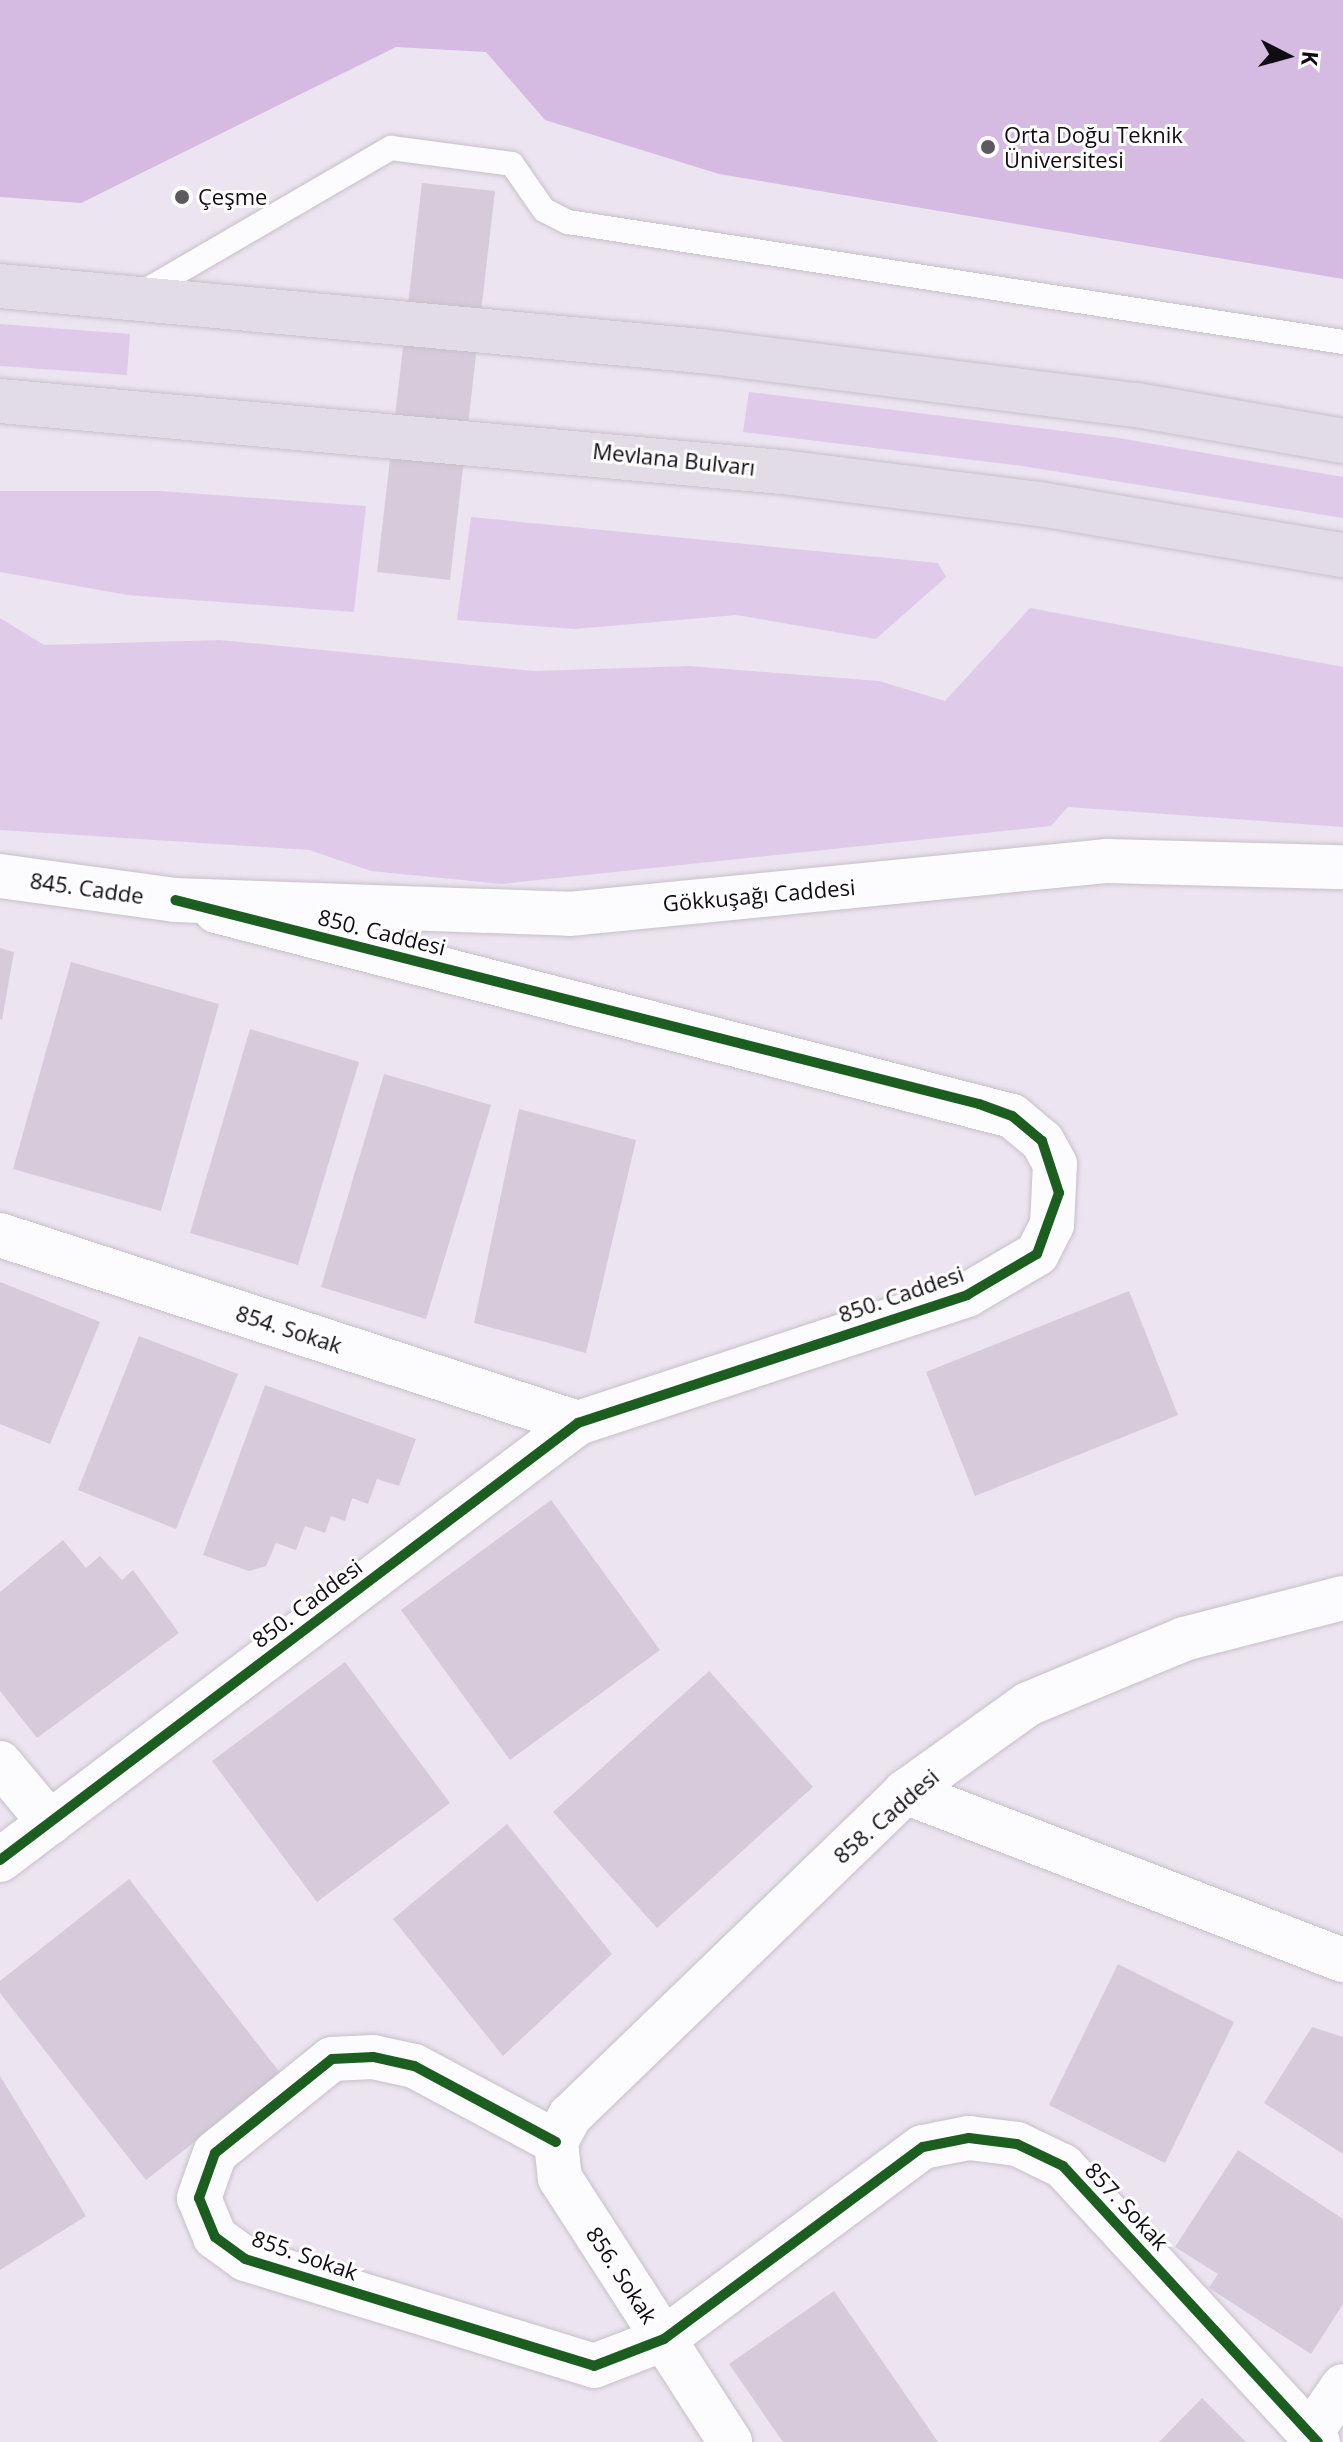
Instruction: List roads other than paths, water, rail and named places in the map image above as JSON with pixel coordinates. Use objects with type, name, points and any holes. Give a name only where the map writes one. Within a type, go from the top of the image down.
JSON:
[{"type":"highway","points":[[0,286],[716,353],[1137,405],[1343,441]]},
{"type":"highway","name":"Mevlana Bulvarı","points":[[0,401],[782,472],[1071,508],[1343,555]]},
{"type":"street","name":"Gökkuşağı Caddesi","points":[[175,900],[569,914],[1107,861],[1343,867]]},
{"type":"street","name":"845. Cadde","points":[[0,876],[175,900]]},
{"type":"street","name":"850. Caddesi","points":[[0,1860],[578,1423],[967,1295],[1037,1254],[1059,1193],[1042,1141],[1012,1116],[979,1104],[175,900]]},
{"type":"street","name":"854. Sokak","points":[[0,1235],[578,1423]]},
{"type":"street","name":"858. Caddesi","points":[[556,2142],[570,2116],[905,1792],[1028,1704],[1184,1639],[1343,1598]]},
{"type":"street","points":[[0,1763],[50,1823]]},
{"type":"street","points":[[905,1792],[1343,1960]]},
{"type":"street","name":"855. Sokak","points":[[556,2142],[414,2066],[373,2057],[332,2059],[215,2153],[199,2198],[215,2237],[245,2259],[594,2366],[664,2339]]},
{"type":"street","name":"857. Sokak","points":[[664,2339],[923,2147],[969,2138],[1017,2144],[1063,2166],[1314,2438]]},
{"type":"street","name":"856. Sokak","points":[[556,2142],[560,2178],[730,2442]]},
{"type":"street","points":[[1314,2438],[1343,2386]]},
{"type":"lane","points":[[136,297],[391,148],[512,164],[544,210],[568,222],[1343,342]]},
{"type":"place","name":"Orta Doğu Teknik Üniversitesi","points":[[988,147]]},
{"type":"place","name":"Çeşme","points":[[182,197]]}]
